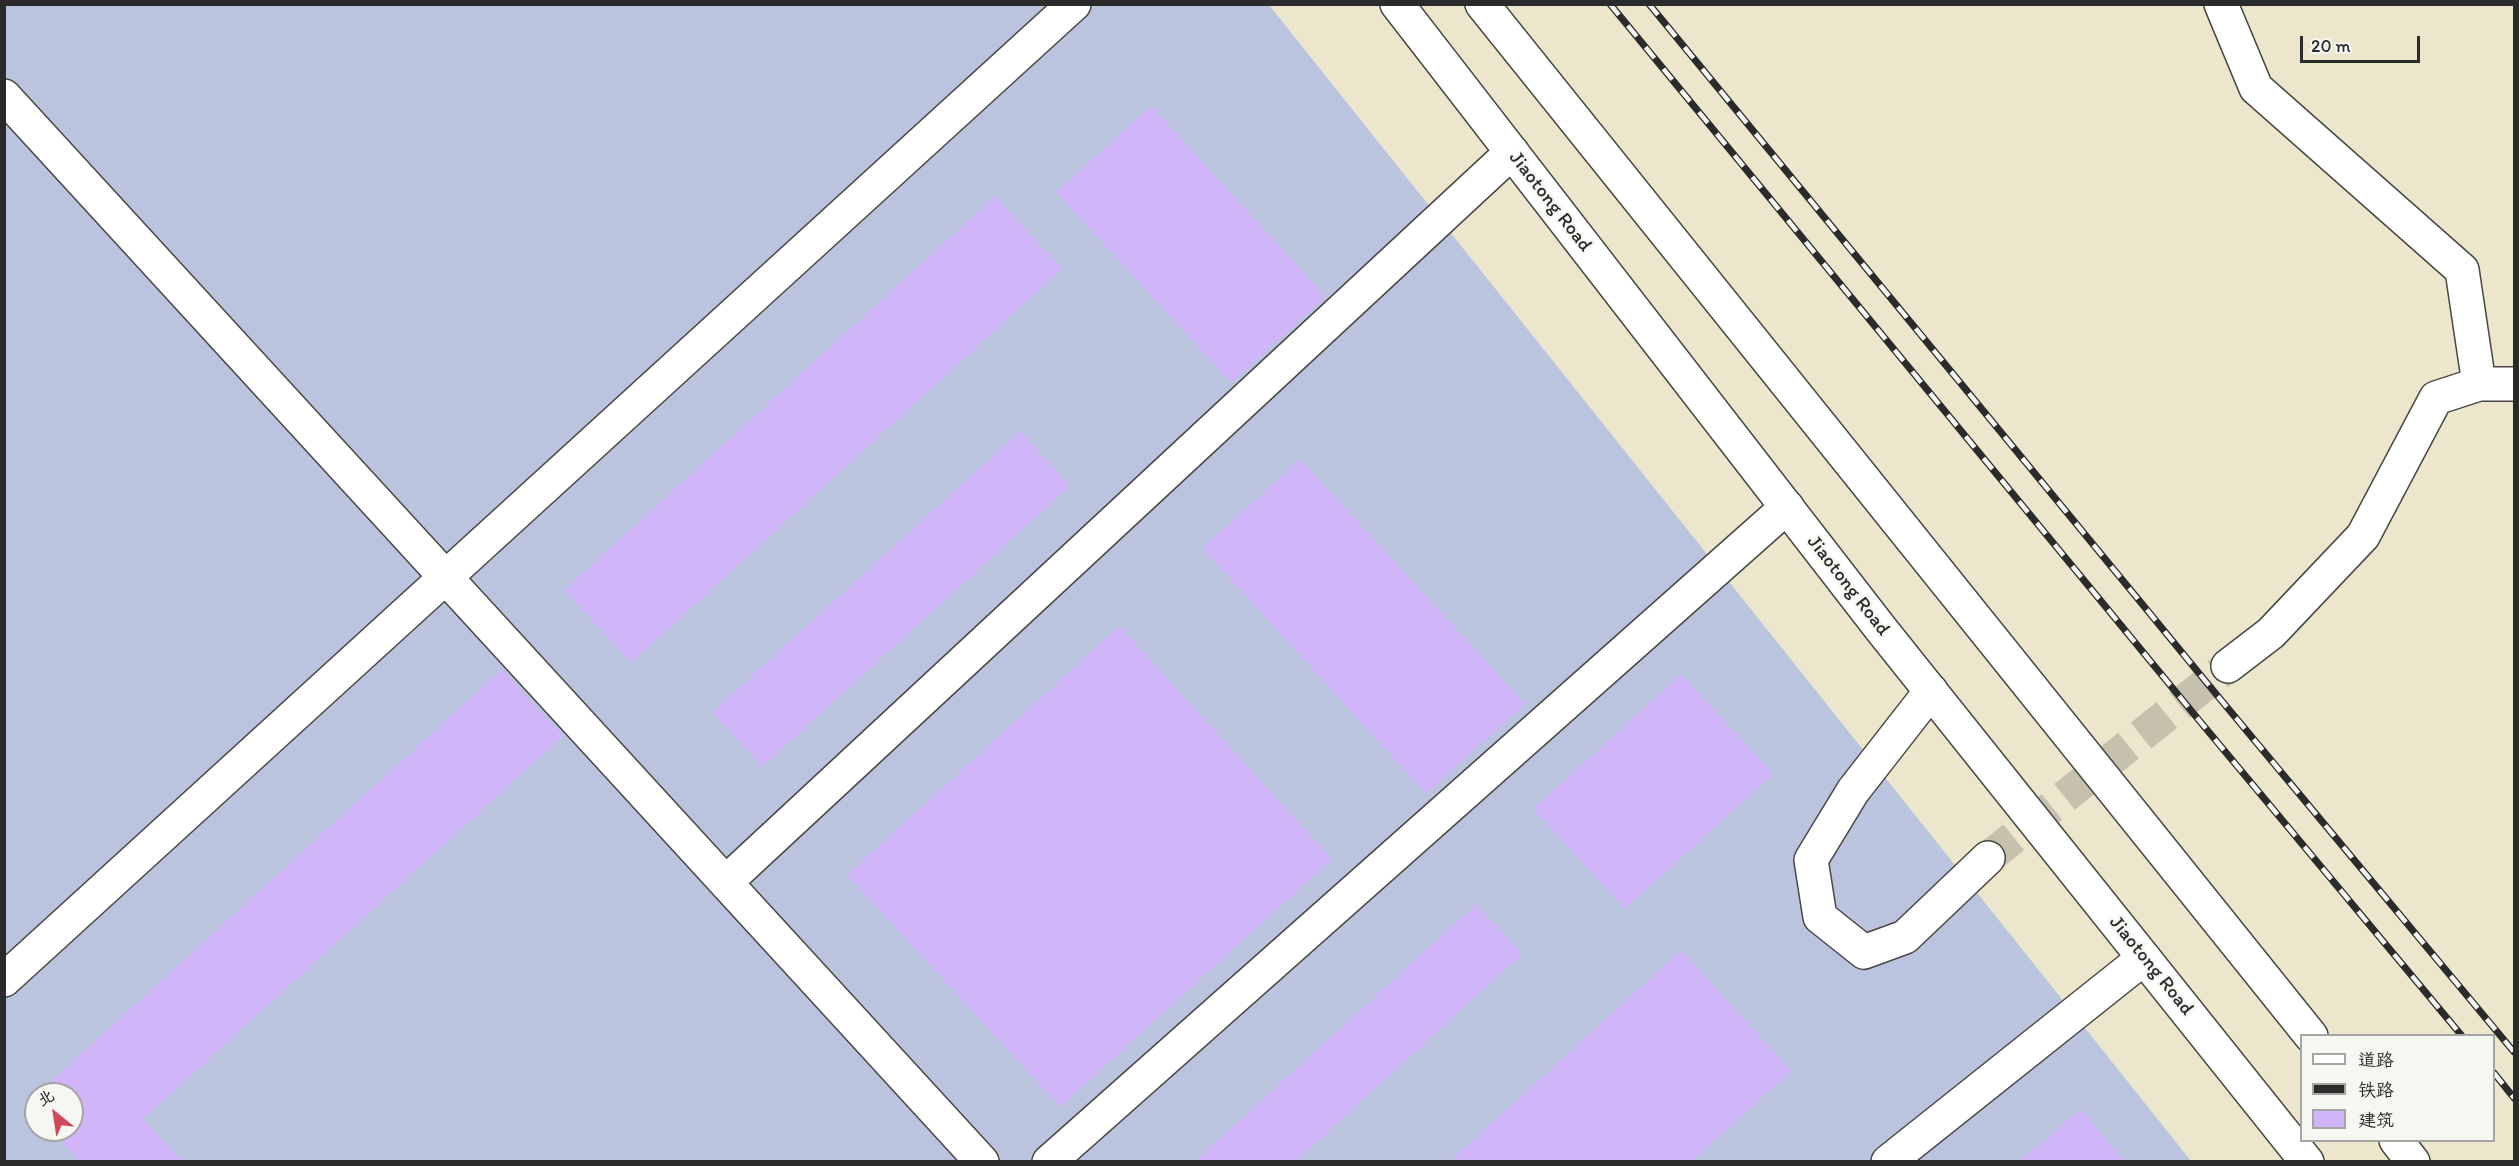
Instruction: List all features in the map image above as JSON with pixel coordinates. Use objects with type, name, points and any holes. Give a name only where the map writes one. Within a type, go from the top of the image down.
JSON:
[{"type":"street","points":[[4,980],[1074,4]]},
{"type":"street","name":"Jiaotong Road","points":[[1397,4],[1931,691],[2307,1161]]},
{"type":"street","points":[[2222,4],[2256,88],[2462,270],[2479,384]]},
{"type":"street","points":[[1486,9],[2310,1034]]},
{"type":"street","points":[[4,96],[982,1161]]},
{"type":"street","points":[[726,882],[1512,153]]},
{"type":"street","points":[[2228,666],[2271,633],[2363,536],[2436,398],[2479,384],[2514,384]]},
{"type":"street","points":[[1049,1161],[1787,507]]},
{"type":"street","points":[[1931,691],[1853,791],[1811,860],[1820,917],[1864,952],[1905,937],[1988,858]]},
{"type":"street","points":[[1888,1161],[2144,958]]},
{"type":"street","points":[[2398,1142],[2412,1161]]},
{"type":"shaded area","points":[[5,4],[1269,5],[2191,1161],[5,1162]]},
{"type":"building","points":[[1151,106],[1326,297],[1231,383],[1056,192]]},
{"type":"building","points":[[995,196],[1062,269],[631,663],[564,590]]},
{"type":"building","points":[[1020,431],[1070,486],[762,767],[712,712]]},
{"type":"building","points":[[1300,459],[1525,704],[1426,794],[1202,548]]},
{"type":"building","points":[[1119,626],[1332,859],[1060,1107],[847,875]]},
{"type":"building","points":[[502,669],[563,736],[143,1119],[183,1162],[80,1162],[62,1142],[84,1142],[84,1082],[50,1082]]},
{"type":"building","points":[[1681,674],[1773,774],[1625,909],[1533,809]]},
{"type":"building","points":[[1476,904],[1522,954],[1295,1162],[1194,1162]]},
{"type":"building","points":[[1681,950],[1791,1071],[1691,1162],[1449,1162]]},
{"type":"building","points":[[2081,1109],[2124,1162],[2018,1162]]},
{"type":"tunnel","points":[[1988,858],[2228,666]]},
{"type":"railway","points":[[1610,4],[2460,1034]]},
{"type":"railway","points":[[1649,4],[2221,700],[2514,1052]]},
{"type":"railway","points":[[2495,1074],[2514,1098]]}]
